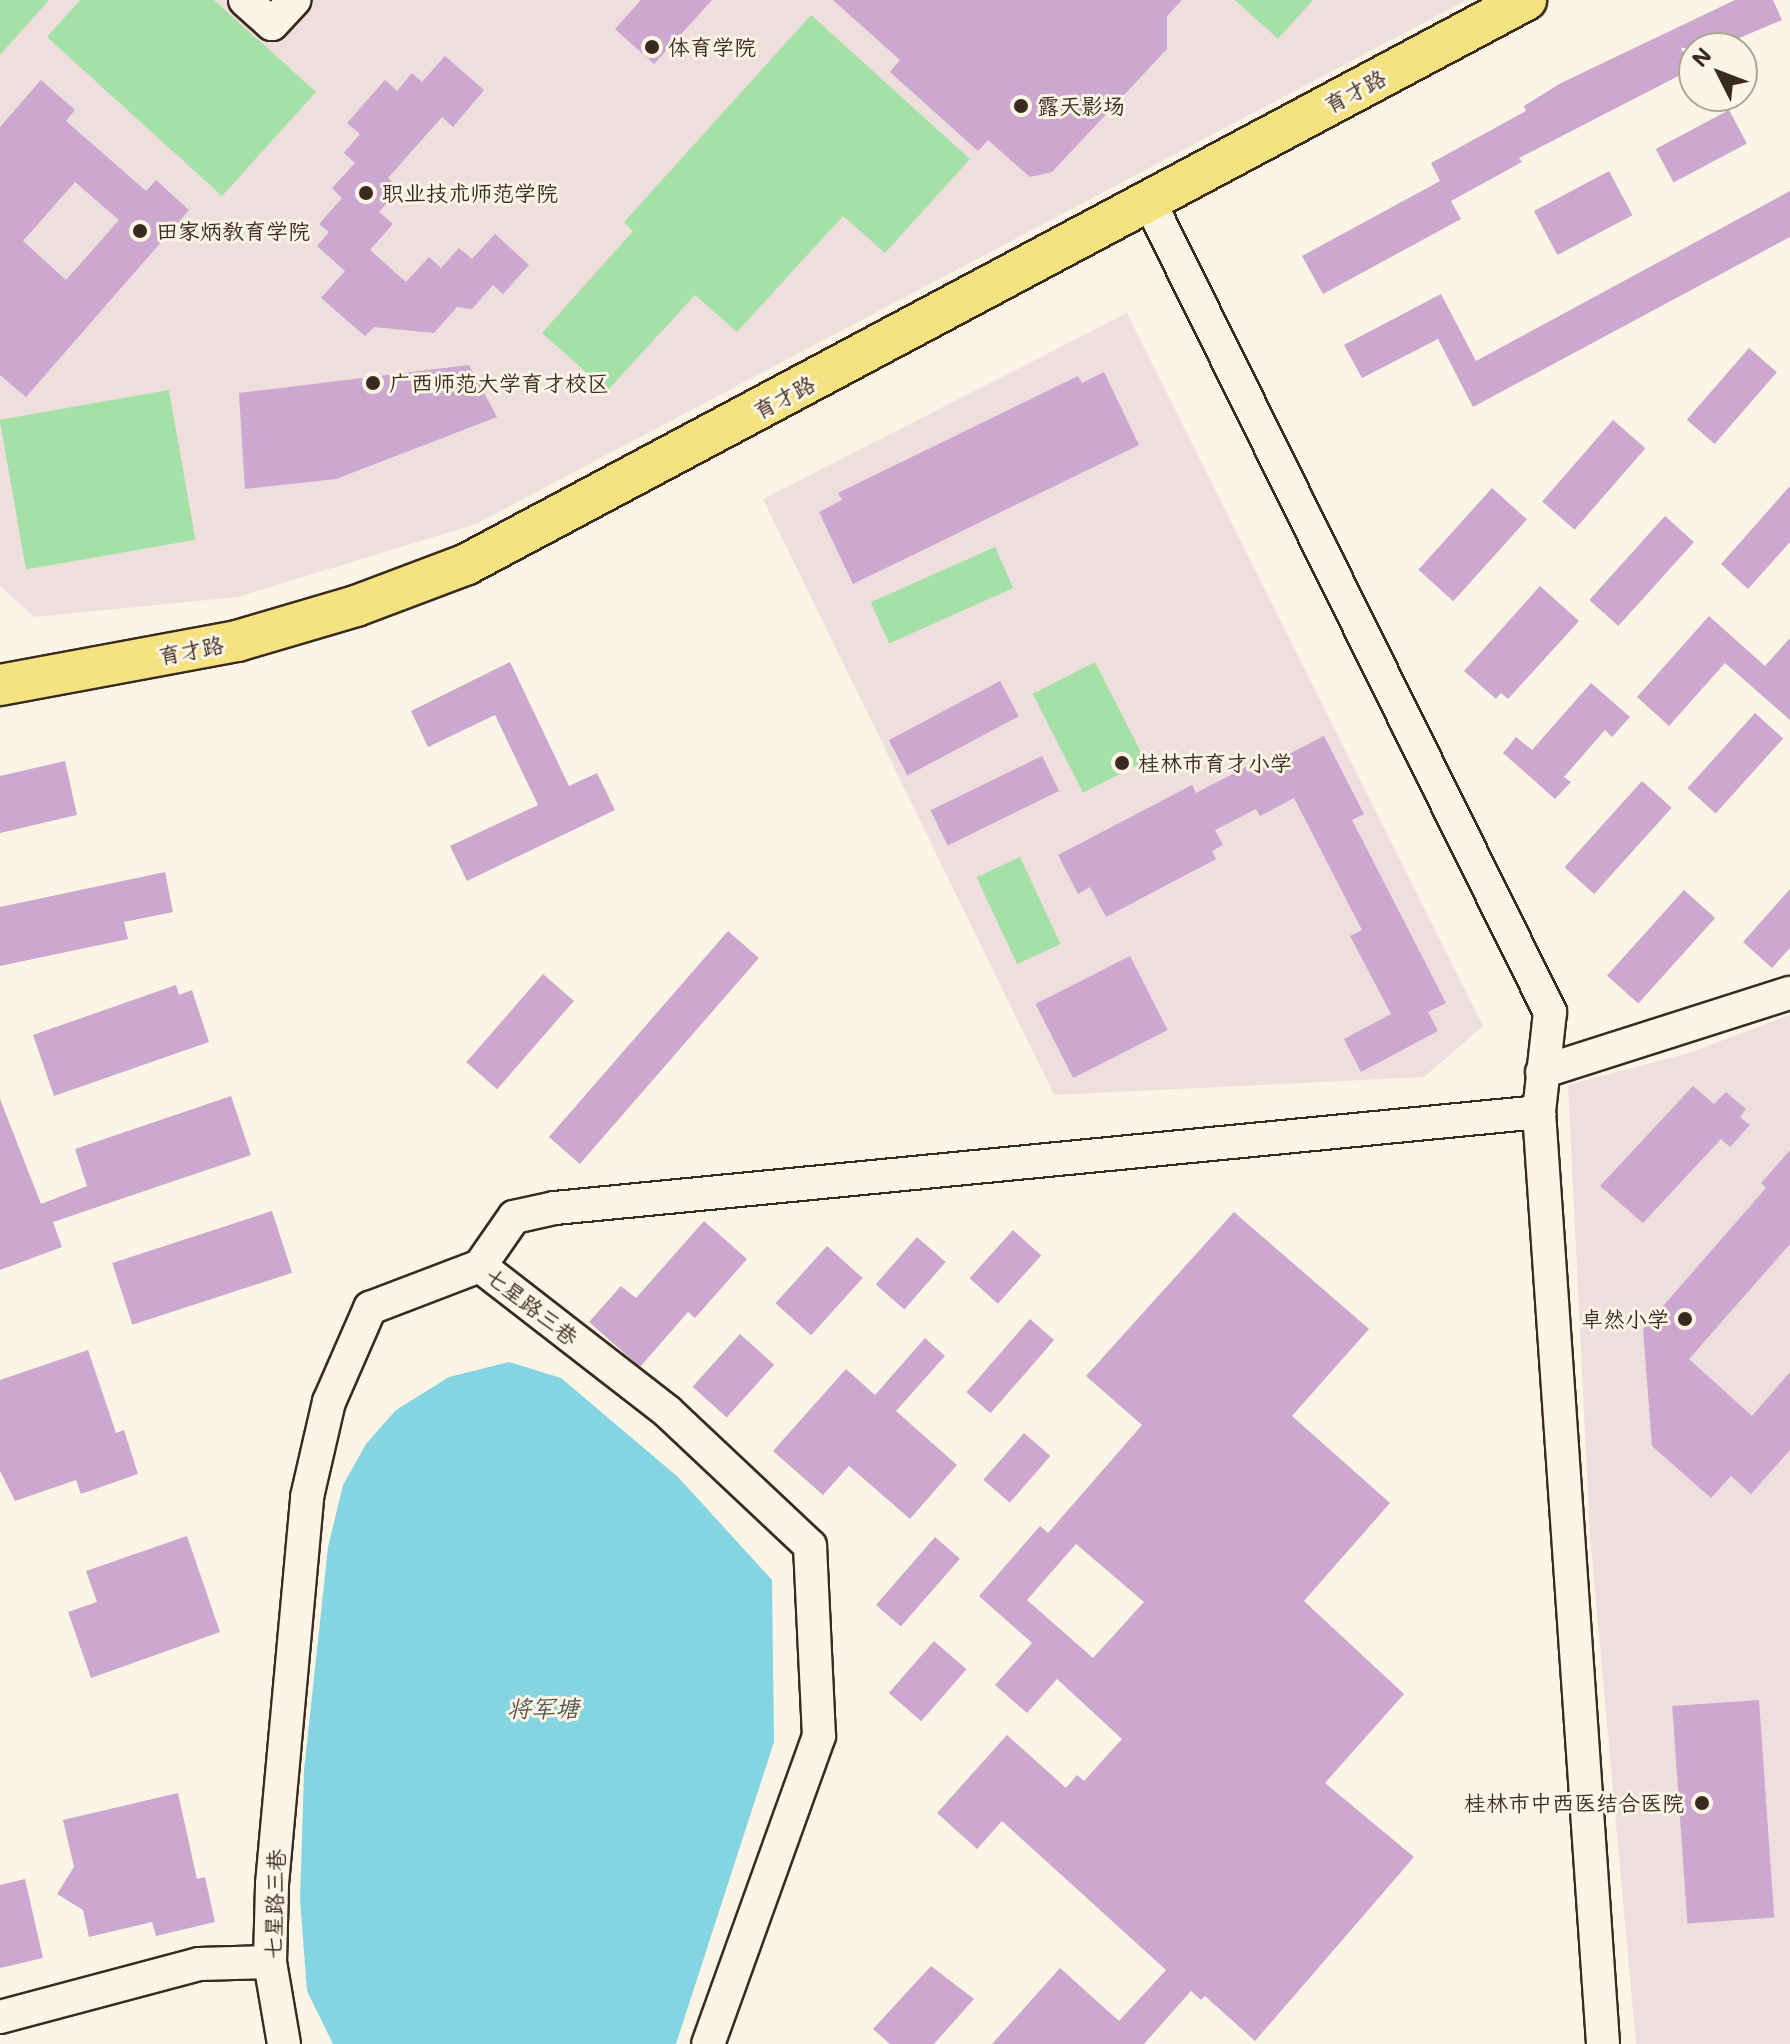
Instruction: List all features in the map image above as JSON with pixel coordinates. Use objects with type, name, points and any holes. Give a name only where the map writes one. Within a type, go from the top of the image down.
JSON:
[{"type":"main road","name":"育才路","points":[[0,685],[237,641],[356,606],[467,564],[1526,0]]},
{"type":"street","points":[[245,0],[272,24],[294,0]]},
{"type":"street","points":[[1149,201],[1550,1012],[1539,1112],[1603,2044]]},
{"type":"street","points":[[1542,1072],[1790,993]]},
{"type":"street","points":[[480,1266],[514,1217],[555,1208],[1539,1112]]},
{"type":"street","name":"七星路三巷","points":[[284,2044],[270,1962],[272,1884],[307,1497],[329,1402],[370,1308],[480,1266],[668,1412],[810,1546],[819,1736],[708,2044]]},
{"type":"street","points":[[0,2017],[199,1964],[270,1962]]},
{"type":"shaded area","name":"广西师范大学育才校区","points":[[0,0],[1467,0],[476,524],[238,597],[34,617],[0,586]]},
{"type":"shaded area","name":"桂林市育才小学","points":[[1127,313],[1483,1026],[1424,1077],[1054,1095],[763,499]]},
{"type":"shaded area","points":[[1790,1015],[1790,2044],[1636,2044],[1590,1536],[1568,1085],[1689,1053]]},
{"type":"green space","points":[[0,0],[49,0],[0,55]]},
{"type":"green space","points":[[80,0],[214,0],[316,92],[222,196],[47,37]]},
{"type":"green space","points":[[1235,0],[1313,0],[1278,39]]},
{"type":"green space","points":[[811,15],[970,159],[885,253],[843,216],[737,332],[695,295],[607,391],[542,333],[633,231],[624,222]]},
{"type":"green space","points":[[169,390],[195,540],[26,570],[0,420]]},
{"type":"green space","points":[[995,547],[1013,588],[889,643],[871,602]]},
{"type":"green space","points":[[1095,662],[1145,761],[1083,793],[1033,694]]},
{"type":"green space","points":[[1020,857],[1061,944],[1017,964],[976,877]]},
{"type":"water","name":"将军塘","points":[[509,1362],[561,1378],[678,1477],[772,1580],[774,1742],[676,2044],[333,2044],[307,1991],[300,1900],[304,1771],[328,1547],[343,1485],[366,1444],[396,1410],[449,1377]]},
{"type":"building","name":"体育学院","points":[[641,0],[712,0],[654,64],[615,29]]},
{"type":"building","name":"露天影场","points":[[833,0],[1182,0],[1167,16],[1167,49],[1052,172],[1030,177],[988,140],[978,151],[890,72],[900,60]]},
{"type":"building","points":[[1735,0],[1773,0],[1782,20],[1754,32],[1678,32],[1678,76],[1519,158],[1522,162],[1451,201],[1461,219],[1323,294],[1302,256],[1440,181],[1431,163],[1526,111],[1524,106],[1561,83]]},
{"type":"building","name":"职业技术师范学院","points":[[445,56],[484,90],[453,127],[442,117],[388,178],[400,188],[379,212],[393,224],[370,250],[406,282],[429,257],[441,268],[459,248],[472,259],[495,234],[529,265],[503,294],[493,285],[472,309],[457,307],[434,333],[374,327],[365,336],[321,298],[345,271],[317,246],[329,232],[319,224],[342,198],[332,188],[355,163],[344,153],[360,134],[347,123],[385,80],[397,91],[412,73],[422,82]]},
{"type":"building","name":"田家炳教育学院","points":[[41,80],[75,110],[66,121],[146,191],[156,180],[189,210],[26,397],[0,375],[0,127]],"holes":[[[75,182],[119,220],[66,280],[23,241]]]},
{"type":"building","points":[[1730,112],[1747,144],[1674,183],[1656,149]]},
{"type":"building","points":[[1609,171],[1632,215],[1557,255],[1534,211]]},
{"type":"building","points":[[1790,191],[1790,237],[1473,407],[1438,339],[1362,378],[1344,345],[1441,294],[1476,361]]},
{"type":"building","points":[[1749,348],[1777,372],[1715,444],[1687,420]]},
{"type":"building","points":[[469,365],[497,417],[336,479],[245,489],[239,393]]},
{"type":"building","points":[[1104,372],[1139,445],[853,584],[819,512],[842,500],[838,493],[1078,376],[1082,383]]},
{"type":"building","points":[[1613,420],[1645,448],[1575,530],[1542,502]]},
{"type":"building","points":[[1790,486],[1790,542],[1748,589],[1721,564]]},
{"type":"building","points":[[1492,488],[1527,519],[1453,601],[1418,570]]},
{"type":"building","points":[[1665,516],[1694,542],[1618,626],[1589,600]]},
{"type":"building","points":[[1540,586],[1579,621],[1508,699],[1501,693],[1496,699],[1464,671]]},
{"type":"building","points":[[1709,616],[1765,666],[1790,638],[1790,720],[1725,663],[1669,726],[1637,697]]},
{"type":"building","points":[[510,662],[569,786],[597,773],[615,810],[467,881],[450,846],[538,805],[495,715],[428,747],[411,711]]},
{"type":"building","points":[[1000,681],[1019,716],[908,775],[889,740]]},
{"type":"building","points":[[1591,683],[1630,717],[1612,737],[1605,730],[1564,777],[1571,782],[1555,799],[1503,753],[1516,737],[1532,750]]},
{"type":"building","points":[[1755,713],[1783,738],[1716,813],[1687,788]]},
{"type":"building","points":[[1324,736],[1364,814],[1352,820],[1446,1003],[1428,1012],[1438,1031],[1361,1072],[1344,1039],[1391,1014],[1350,936],[1362,930],[1294,798],[1260,816],[1256,809],[1215,830],[1223,845],[1212,851],[1216,859],[1106,917],[1090,887],[1078,894],[1058,855],[1192,785],[1196,793],[1248,766],[1252,773]]},
{"type":"building","points":[[1042,756],[1059,791],[948,845],[931,810]]},
{"type":"building","points":[[65,761],[77,815],[0,833],[0,776]]},
{"type":"building","points":[[1642,781],[1672,808],[1594,894],[1564,867]]},
{"type":"building","points":[[165,872],[173,912],[124,922],[128,939],[0,966],[0,907]]},
{"type":"building","points":[[1790,889],[1790,948],[1772,968],[1743,942]]},
{"type":"building","points":[[1684,890],[1715,918],[1638,1004],[1607,975]]},
{"type":"building","points":[[728,931],[759,958],[580,1164],[549,1137]]},
{"type":"building","points":[[1130,956],[1168,1030],[1073,1078],[1036,1004]]},
{"type":"building","points":[[543,974],[574,1001],[497,1089],[466,1062]]},
{"type":"building","points":[[176,985],[179,995],[192,990],[209,1042],[54,1096],[33,1035]]},
{"type":"building","points":[[1693,1086],[1714,1104],[1726,1092],[1746,1109],[1740,1117],[1750,1125],[1730,1147],[1721,1139],[1643,1223],[1600,1186]]},
{"type":"building","points":[[231,1096],[251,1155],[53,1222],[62,1247],[0,1270],[0,1099],[41,1204],[87,1186],[75,1149]]},
{"type":"building","points":[[1790,1150],[1790,1244],[1689,1359],[1752,1416],[1790,1372],[1790,1450],[1751,1494],[1731,1476],[1711,1498],[1652,1446],[1643,1329],[1766,1188],[1761,1183]]},
{"type":"building","points":[[272,1211],[292,1273],[132,1325],[112,1263]]},
{"type":"building","points":[[1234,1212],[1369,1329],[1292,1416],[1390,1503],[1304,1601],[1404,1694],[1325,1783],[1414,1857],[1255,2041],[1205,1996],[1201,2000],[1191,1991],[1144,2044],[992,2044],[1060,1968],[1119,2021],[1166,1970],[1002,1821],[977,1849],[937,1813],[1007,1735],[1066,1788],[1077,1775],[1084,1781],[1122,1739],[1057,1679],[1027,1713],[995,1685],[1032,1643],[979,1596],[1040,1526],[1048,1533],[1142,1425],[1086,1376]],"holes":[[[1076,1544],[1144,1602],[1093,1658],[1027,1600]]]},
{"type":"building","points":[[704,1221],[747,1259],[695,1318],[688,1312],[640,1367],[589,1322],[621,1286],[636,1298]]},
{"type":"building","points":[[1013,1230],[1041,1255],[998,1304],[970,1278]]},
{"type":"building","points":[[917,1237],[946,1262],[904,1309],[876,1285]]},
{"type":"building","points":[[827,1246],[863,1278],[811,1335],[775,1303]]},
{"type":"building","points":[[1030,1319],[1054,1340],[991,1413],[966,1392]]},
{"type":"building","points":[[740,1334],[774,1365],[727,1418],[692,1387]]},
{"type":"building","points":[[925,1338],[945,1356],[896,1411],[957,1465],[910,1519],[849,1466],[823,1495],[773,1451],[846,1369],[875,1395]]},
{"type":"building","points":[[88,1350],[116,1433],[124,1430],[138,1474],[81,1494],[76,1480],[15,1501],[0,1471],[0,1380]]},
{"type":"building","points":[[1024,1433],[1050,1456],[1010,1503],[983,1480]]},
{"type":"building","points":[[187,1536],[220,1632],[91,1678],[68,1612],[97,1602],[86,1571]]},
{"type":"building","points":[[935,1537],[960,1559],[901,1627],[876,1605]]},
{"type":"building","points":[[934,1641],[966,1669],[921,1721],[889,1693]]},
{"type":"building","points":[[1759,1700],[1774,1917],[1687,1924],[1672,1706]]},
{"type":"building","points":[[178,1793],[197,1879],[205,1877],[215,1922],[156,1936],[152,1922],[89,1937],[83,1910],[57,1894],[74,1867],[63,1820]]},
{"type":"building","points":[[25,1879],[43,1958],[0,1968],[0,1885]]},
{"type":"building","points":[[931,1966],[974,1999],[934,2044],[890,2044],[873,2029]]},
{"type":"place","name":"体育学院","points":[[652,47]]},
{"type":"place","name":"露天影场","points":[[1021,106]]},
{"type":"place","name":"职业技术师范学院","points":[[366,193]]},
{"type":"place","name":"田家炳教育学院","points":[[140,231]]},
{"type":"place","name":"广西师范大学育才校区","points":[[373,383]]},
{"type":"place","name":"桂林市育才小学","points":[[1122,763]]},
{"type":"place","name":"卓然小学","points":[[1685,1319]]},
{"type":"place","name":"桂林市中西医结合医院","points":[[1702,1803]]}]
